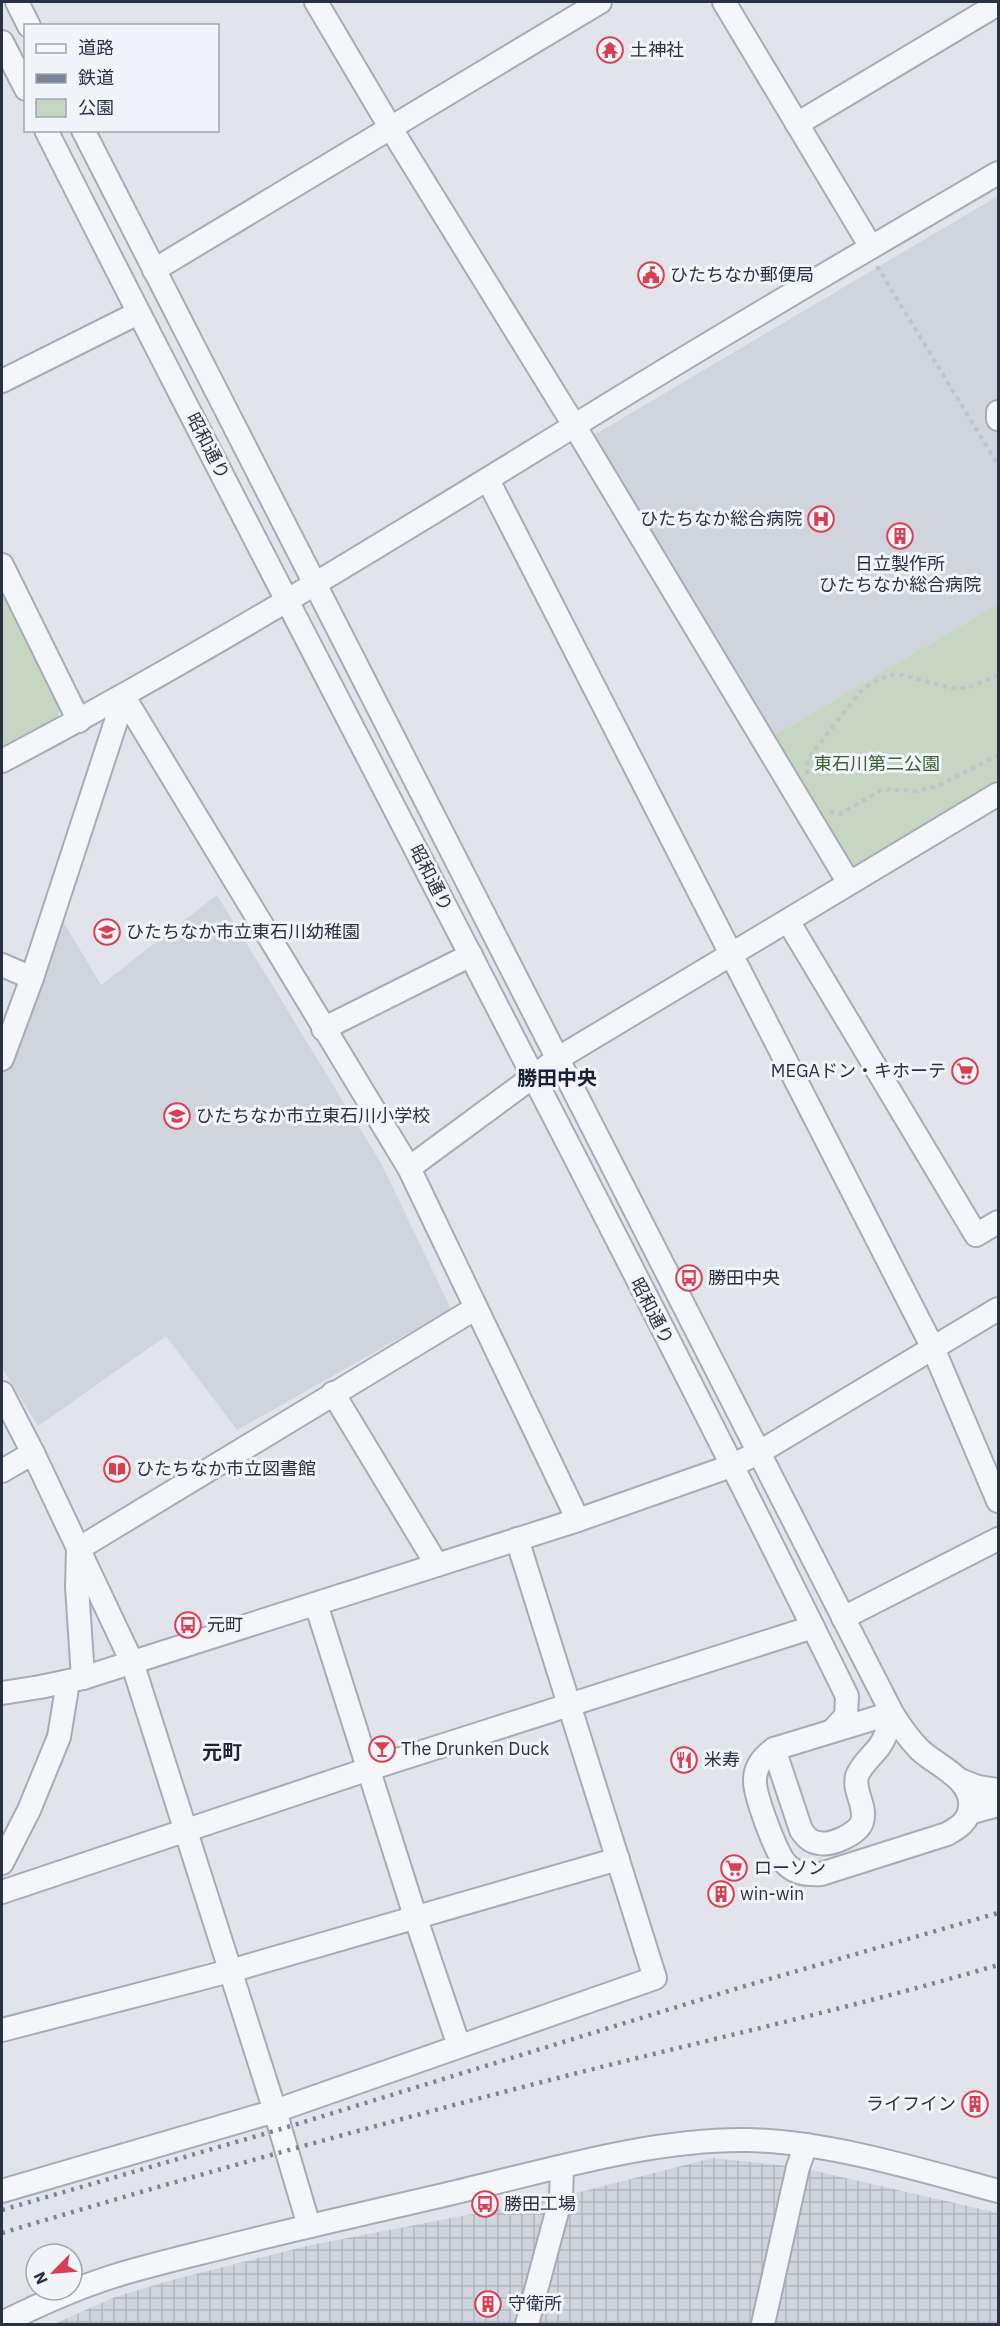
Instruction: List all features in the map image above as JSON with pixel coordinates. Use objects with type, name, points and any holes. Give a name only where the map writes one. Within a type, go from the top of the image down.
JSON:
[{"type":"street","points":[[17,2],[28,24]]},
{"type":"street","points":[[316,2],[849,883]]},
{"type":"street","points":[[154,270],[600,2]]},
{"type":"street","points":[[724,2],[871,247]]},
{"type":"street","points":[[797,123],[999,4]]},
{"type":"street","points":[[2,42],[24,85]]},
{"type":"street","name":"昭和通り","points":[[47,132],[138,313],[471,955],[847,1696],[846,1716],[832,1730]]},
{"type":"street","name":"昭和通り","points":[[84,132],[314,586],[892,1713],[902,1729],[922,1752],[960,1780],[978,1787],[999,1790]]},
{"type":"street","points":[[2,761],[124,697],[314,586],[574,425],[999,172]]},
{"type":"street","points":[[2,381],[138,313]]},
{"type":"street","points":[[999,412],[999,419]]},
{"type":"street","points":[[488,480],[933,1348],[992,1468],[999,1501]]},
{"type":"street","points":[[2,565],[79,721]]},
{"type":"street","points":[[2,1059],[32,978],[124,697]]},
{"type":"street","points":[[124,697],[409,1168],[578,1520]]},
{"type":"street","points":[[409,1168],[557,1059],[999,794]]},
{"type":"street","points":[[789,921],[976,1235],[999,1222]]},
{"type":"street","points":[[323,1029],[471,955]]},
{"type":"street","points":[[2,965],[32,978]]},
{"type":"street","points":[[78,1549],[476,1308]]},
{"type":"street","points":[[2,1693],[75,1680],[578,1520],[731,1466],[758,1453],[999,1310]]},
{"type":"street","points":[[2,1393],[33,1453],[132,1662],[275,2111],[309,2226]]},
{"type":"street","points":[[333,1393],[437,1565]]},
{"type":"street","points":[[2,1471],[33,1453]]},
{"type":"street","points":[[2,2191],[275,2111],[655,1978],[517,1539]]},
{"type":"street","points":[[843,1618],[999,1539]]},
{"type":"street","points":[[2,1863],[28,1810],[59,1737],[75,1680],[78,1549]]},
{"type":"street","points":[[316,1604],[416,1919],[459,2046]]},
{"type":"street","points":[[2,1892],[369,1769],[813,1627]]},
{"type":"street","points":[[774,1749],[801,1830],[809,1840],[821,1844],[833,1841],[852,1834],[861,1824],[864,1812],[856,1786],[857,1776],[888,1734],[892,1713],[774,1749],[764,1756],[758,1766],[755,1781],[758,1797],[778,1852],[796,1871],[809,1875],[821,1874],[947,1834],[964,1822],[969,1813],[969,1794],[960,1780]]},
{"type":"street","points":[[969,1813],[999,1805]]},
{"type":"street","points":[[2,2030],[230,1971],[618,1859]]},
{"type":"street","points":[[2,2323],[109,2277],[309,2226],[660,2146],[693,2141],[748,2140],[806,2145],[910,2167],[999,2191]]},
{"type":"street","points":[[763,2325],[798,2167],[806,2145]]},
{"type":"street","points":[[527,2325],[561,2197],[562,2168]]},
{"type":"path","points":[[871,247],[877,265],[999,465]]},
{"type":"path","points":[[807,782],[807,760],[860,692],[872,683],[890,675],[902,675],[952,688],[968,688],[999,675]]},
{"type":"path","points":[[825,809],[840,814],[883,789],[916,790],[938,786],[999,755]]},
{"type":"shaded area","name":"ひたちなか総合病院","points":[[998,196],[998,604],[770,738],[594,435]]},
{"type":"shaded area","name":"ひたちなか市立東石川小学校","points":[[217,895],[382,1165],[451,1309],[237,1430],[166,1336],[38,1426],[2,1368],[2,1067],[58,913],[101,985]]},
{"type":"shaded area","points":[[712,2158],[798,2167],[998,2213],[998,2324],[54,2324],[115,2297],[172,2280],[311,2245],[561,2197]]},
{"type":"green space","points":[[2,589],[60,707],[58,718],[2,746]]},
{"type":"green space","name":"東石川第二公園","points":[[998,604],[998,779],[854,867],[844,868],[770,738]]},
{"type":"railway","points":[[2,2210],[281,2129],[745,1986],[998,1913]]},
{"type":"railway","points":[[2,2233],[410,2117],[886,1996],[998,1965]]},
{"type":"place","name":"土神社","points":[[610,50]]},
{"type":"place","name":"ひたちなか郵便局","points":[[651,275]]},
{"type":"place","name":"ひたちなか総合病院","points":[[821,519]]},
{"type":"place","name":"日立製作所 ひたちなか総合病院","points":[[900,536]]},
{"type":"place","name":"ひたちなか市立東石川幼稚園","points":[[107,932]]},
{"type":"place","name":"MEGAドン・キホーテ","points":[[965,1071]]},
{"type":"place","name":"ひたちなか市立東石川小学校","points":[[177,1116]]},
{"type":"place","name":"勝田中央","points":[[689,1278]]},
{"type":"place","name":"ひたちなか市立図書館","points":[[117,1469]]},
{"type":"place","name":"元町","points":[[188,1625]]},
{"type":"place","name":"The Drunken Duck","points":[[382,1749]]},
{"type":"place","name":"米寿","points":[[684,1760]]},
{"type":"place","name":"ローソン","points":[[734,1868]]},
{"type":"place","name":"win-win","points":[[721,1894]]},
{"type":"place","name":"ライフイン","points":[[975,2104]]},
{"type":"place","name":"勝田工場","points":[[485,2204]]},
{"type":"place","name":"守衛所","points":[[488,2304]]},
{"type":"district","name":"勝田中央","points":[[557,1078]]},
{"type":"district","name":"元町","points":[[222,1752]]}]
